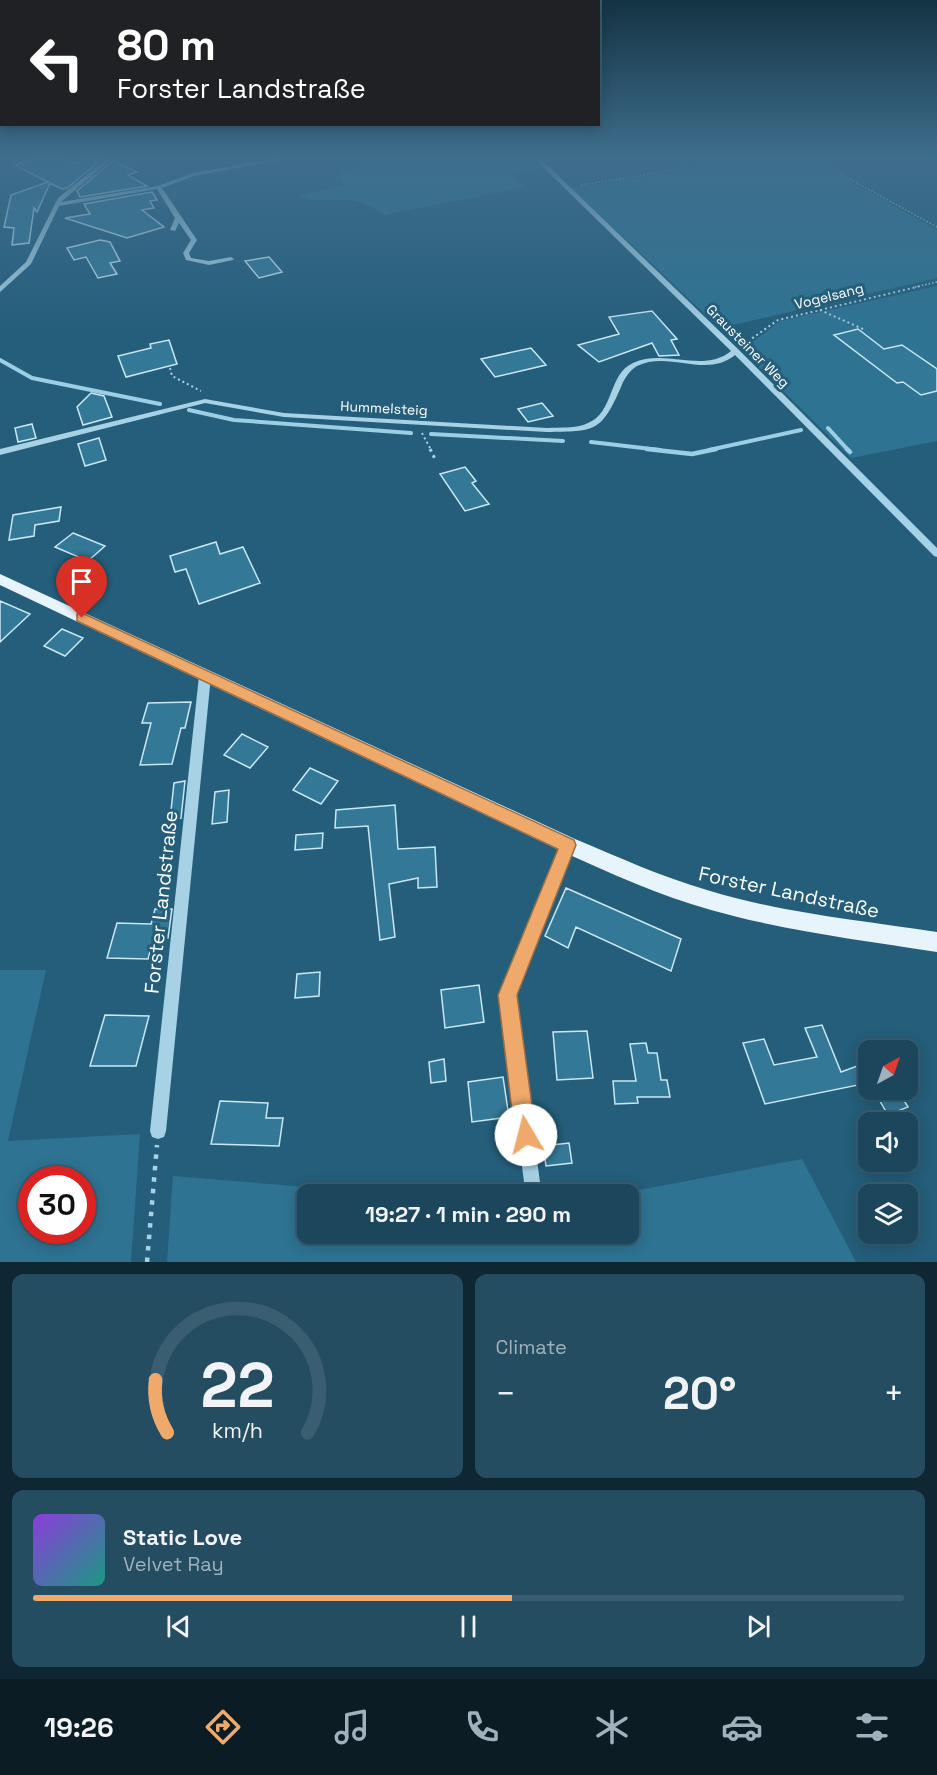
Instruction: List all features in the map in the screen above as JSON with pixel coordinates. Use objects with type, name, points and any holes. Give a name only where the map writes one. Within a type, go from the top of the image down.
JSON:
[{"type":"main road","name":"Forster Landstraße","points":[[0,579],[568,845],[634,873],[709,900],[809,922],[937,942]]},
{"type":"street","points":[[0,290],[29,263],[50,218]]},
{"type":"street","points":[[173,230],[178,218]]},
{"type":"street","points":[[178,218],[194,240],[186,253],[188,259],[209,263],[231,259]]},
{"type":"street","name":"Grausteiner Weg","points":[[598,218],[735,351],[937,554]]},
{"type":"street","name":"Hummelsteig","points":[[0,452],[205,401],[284,416],[546,430],[582,428],[603,418],[622,376],[634,364],[658,360],[709,363],[729,359],[735,351]]},
{"type":"street","name":"Forster Landstraße","points":[[158,1131],[205,676]]},
{"type":"street","points":[[532,1182],[507,995],[568,845]]},
{"type":"path","points":[[920,218],[937,227]]},
{"type":"path","name":"Vogelsang","points":[[735,351],[778,320],[937,282]]},
{"type":"path","points":[[818,309],[841,317],[863,329]]},
{"type":"path","points":[[170,368],[172,376],[206,393],[205,401]]},
{"type":"path","points":[[417,423],[436,461]]},
{"type":"path","points":[[147,1262],[158,1131]]},
{"type":"shaded area","points":[[603,218],[915,218],[937,230],[937,278],[720,328]]},
{"type":"shaded area","points":[[937,286],[937,441],[851,458],[742,350],[780,321]]},
{"type":"shaded area","points":[[0,970],[46,970],[8,1141],[140,1134],[131,1262],[0,1262]]},
{"type":"shaded area","points":[[802,1159],[856,1262],[167,1262],[173,1176],[297,1186],[297,1244],[639,1244],[639,1190]]},
{"type":"building","points":[[6,218],[33,218],[29,243],[12,245],[14,228],[4,227]]},
{"type":"building","points":[[65,218],[152,218],[164,227],[127,238]]},
{"type":"building","points":[[100,240],[110,242],[120,261],[110,263],[117,274],[98,278],[86,257],[74,260],[67,248]]},
{"type":"building","points":[[269,257],[282,272],[259,278],[245,261]]},
{"type":"building","points":[[652,311],[677,339],[671,340],[679,355],[659,356],[652,343],[599,362],[578,345],[619,334],[609,317]]},
{"type":"building","points":[[858,329],[884,349],[902,345],[937,369],[937,391],[921,395],[903,382],[897,383],[834,335]]},
{"type":"building","points":[[169,340],[177,364],[126,377],[118,356],[151,348],[150,344]]},
{"type":"building","points":[[531,348],[546,365],[495,377],[481,359]]},
{"type":"building","points":[[91,393],[104,396],[112,417],[83,425],[77,407]]},
{"type":"building","points":[[542,403],[553,416],[528,422],[518,409]]},
{"type":"building","points":[[32,424],[36,438],[18,442],[15,428]]},
{"type":"building","points":[[99,438],[106,460],[85,466],[78,444]]},
{"type":"building","points":[[465,467],[476,481],[472,483],[489,504],[465,511],[440,474]]},
{"type":"building","points":[[61,507],[59,521],[35,525],[34,536],[9,540],[13,515]]},
{"type":"building","points":[[73,533],[105,546],[88,561],[55,547]]},
{"type":"building","points":[[216,542],[220,554],[243,547],[260,583],[199,604],[186,569],[175,572],[170,556]]},
{"type":"building","points":[[0,601],[30,614],[0,642]]},
{"type":"building","points":[[62,629],[83,638],[65,656],[44,646]]},
{"type":"building","points":[[191,702],[185,728],[181,728],[172,764],[140,765],[151,723],[142,723],[148,703]]},
{"type":"building","points":[[242,734],[268,747],[250,768],[224,755]]},
{"type":"building","points":[[310,768],[338,781],[321,804],[293,790]]},
{"type":"building","points":[[185,781],[181,818],[170,820],[174,783]]},
{"type":"building","points":[[229,790],[227,822],[212,824],[215,792]]},
{"type":"building","points":[[395,805],[398,849],[435,847],[437,887],[418,888],[418,878],[389,884],[395,937],[380,940],[368,826],[335,828],[336,810]]},
{"type":"building","points":[[323,833],[322,848],[295,850],[296,835]]},
{"type":"building","points":[[566,888],[681,939],[671,971],[576,927],[568,948],[545,936]]},
{"type":"building","points":[[155,909],[172,909],[168,938],[154,938],[148,959],[107,958],[117,923],[151,924]]},
{"type":"building","points":[[320,972],[319,996],[295,998],[297,974]]},
{"type":"building","points":[[479,985],[484,1022],[445,1028],[441,990]]},
{"type":"building","points":[[105,1015],[149,1016],[136,1066],[90,1066]]},
{"type":"building","points":[[822,1025],[841,1072],[858,1066],[858,1085],[765,1104],[743,1043],[764,1039],[774,1065],[817,1057],[805,1028]]},
{"type":"building","points":[[587,1031],[593,1078],[557,1080],[553,1032]]},
{"type":"building","points":[[646,1043],[648,1053],[657,1053],[661,1080],[667,1080],[670,1097],[637,1097],[638,1103],[615,1104],[613,1081],[636,1081],[630,1044]]},
{"type":"building","points":[[444,1059],[446,1081],[431,1083],[429,1062]]},
{"type":"building","points":[[503,1077],[509,1117],[472,1122],[468,1082]]},
{"type":"building","points":[[879,1100],[904,1100],[908,1107],[896,1112],[886,1112]]},
{"type":"building","points":[[220,1101],[268,1103],[266,1118],[283,1118],[279,1146],[211,1144]]},
{"type":"building","points":[[569,1143],[572,1163],[546,1166],[543,1146]]},
{"type":"waterway","points":[[0,360],[32,378],[160,404]]},
{"type":"waterway","points":[[189,410],[234,420],[411,433]]},
{"type":"waterway","points":[[828,428],[848,450]]},
{"type":"waterway","points":[[709,450],[801,430]]},
{"type":"waterway","points":[[431,434],[563,441]]},
{"type":"waterway","points":[[591,442],[660,450]]},
{"type":"waterway","points":[[647,449],[692,454],[716,449]]},
{"type":"route","points":[[82,618],[568,845],[507,995],[526,1135]]}]
